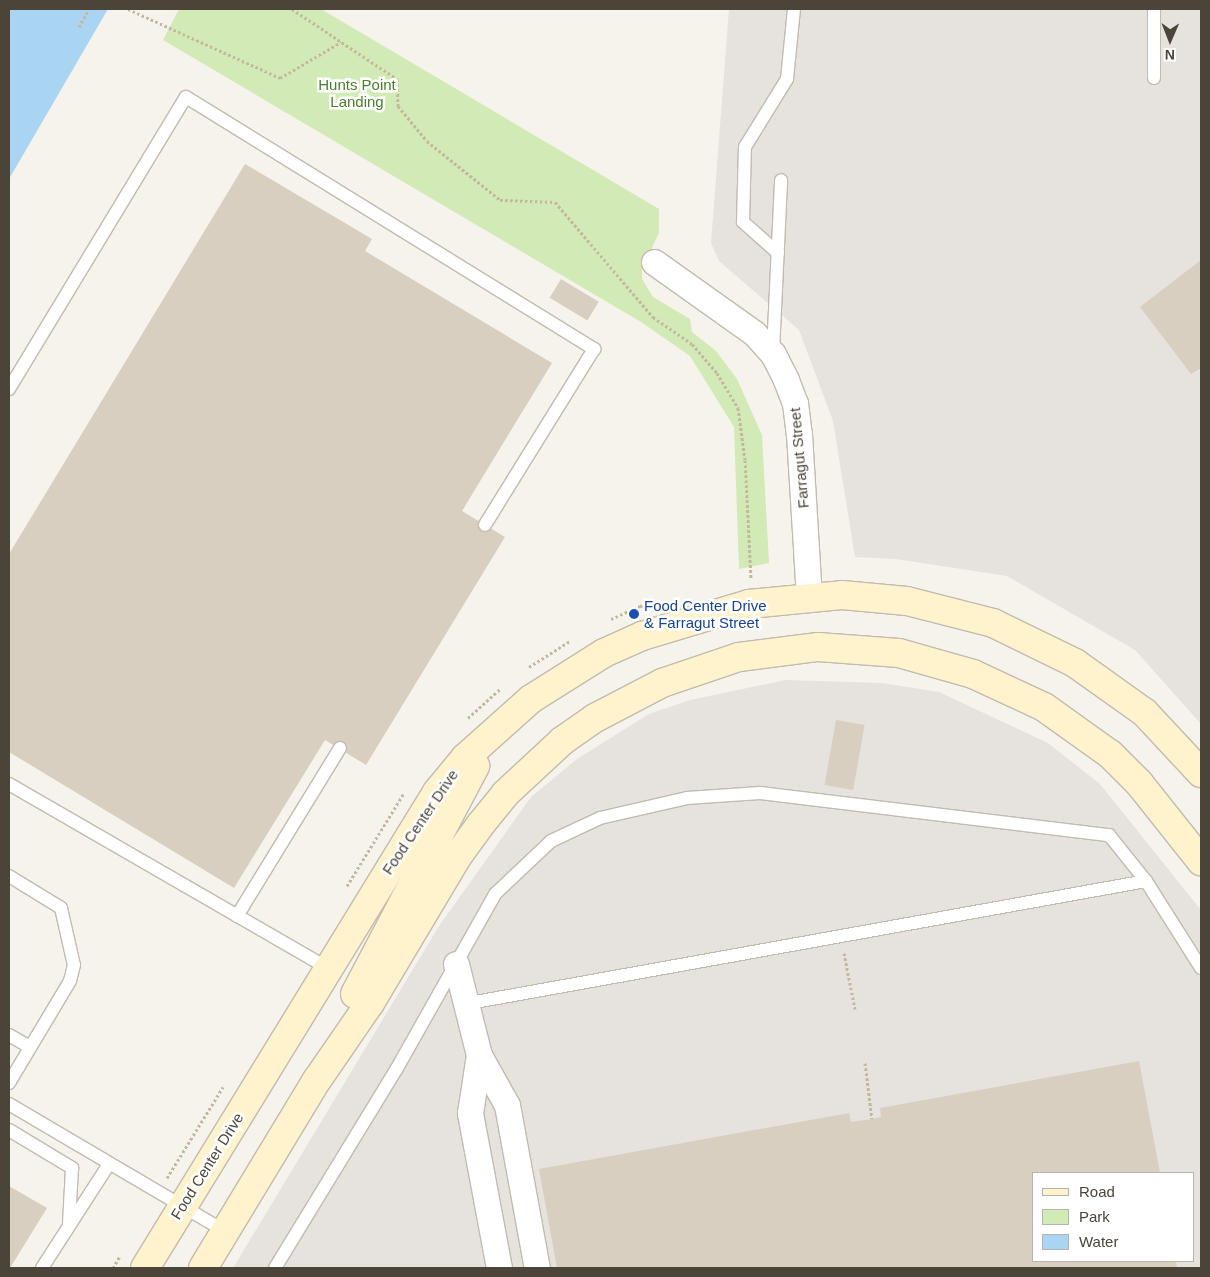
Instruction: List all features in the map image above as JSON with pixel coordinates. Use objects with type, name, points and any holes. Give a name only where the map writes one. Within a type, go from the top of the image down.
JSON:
[{"type":"main road","name":"Food Center Drive","points":[[145,1268],[437,792],[497,727],[531,699],[604,653],[651,633],[749,604],[809,596],[863,595],[906,601],[949,610],[1034,641],[1076,663],[1145,713],[1201,773]]},
{"type":"main road","points":[[203,1268],[317,1080],[370,1003],[457,857],[505,794],[562,741],[594,718],[662,683],[739,658],[818,647],[859,648],[936,662],[1010,689],[1079,729],[1110,754],[1139,783],[1201,861]]},
{"type":"main road","points":[[317,1080],[350,1002],[497,727]]},
{"type":"street","name":"Farragut Street","points":[[654,262],[733,315],[773,354],[795,403],[809,596]]},
{"type":"street","points":[[456,964],[464,1004],[479,1055],[507,1105],[537,1268]]},
{"type":"street","points":[[479,1055],[470,1112],[499,1268]]},
{"type":"lane","points":[[778,253],[743,222],[745,147],[787,79],[794,9]]},
{"type":"lane","points":[[1154,9],[1154,78]]},
{"type":"lane","points":[[9,389],[186,97],[594,350],[485,525]]},
{"type":"lane","points":[[773,354],[782,180]]},
{"type":"lane","points":[[237,916],[340,748]]},
{"type":"lane","points":[[9,784],[328,968]]},
{"type":"lane","points":[[275,1268],[345,1156],[495,894],[551,841],[580,824],[619,812],[687,798],[760,793],[1109,835],[1146,881],[1201,968]]},
{"type":"lane","points":[[9,876],[61,908],[74,955],[70,981],[9,1082]]},
{"type":"lane","points":[[464,1004],[1146,881]]},
{"type":"lane","points":[[9,1035],[30,1047]]},
{"type":"lane","points":[[9,1104],[225,1231]]},
{"type":"lane","points":[[9,1130],[72,1168],[69,1223]]},
{"type":"lane","points":[[42,1268],[69,1223],[109,1164]]},
{"type":"path","points":[[79,27],[89,9]]},
{"type":"path","points":[[128,9],[280,78],[341,42]]},
{"type":"path","points":[[292,9],[397,79],[398,106],[427,141],[500,200],[555,202],[653,317],[692,344],[717,373],[738,408],[751,581],[749,604]]},
{"type":"path","points":[[841,936],[855,1009]]},
{"type":"path","points":[[865,1063],[872,1119]]},
{"type":"path","name":"Food Center Drive","points":[[189,1142],[225,1084]]},
{"type":"shaded area","points":[[729,9],[1201,9],[1201,724],[1135,650],[1007,576],[896,559],[855,557],[833,421],[799,330],[719,261],[711,243]]},
{"type":"shaded area","points":[[786,680],[882,683],[939,692],[1048,743],[1100,784],[1201,910],[1201,1268],[233,1268],[439,926],[531,797],[577,759],[649,714],[690,700]]},
{"type":"green space","name":"Hunts Point Landing","points":[[179,9],[321,9],[659,209],[659,233],[642,268],[642,279],[653,297],[690,319],[692,332],[716,351],[737,379],[762,435],[769,563],[739,569],[734,427],[690,356],[641,322],[163,40]]},
{"type":"water","points":[[9,9],[108,9],[9,179]]},
{"type":"building","points":[[245,164],[372,239],[365,251],[552,363],[462,511],[505,537],[366,765],[325,740],[234,888],[9,752],[9,554]]},
{"type":"building","points":[[1201,260],[1201,368],[1191,374],[1140,307]]},
{"type":"building","points":[[561,279],[599,302],[587,321],[550,298]]},
{"type":"building","points":[[836,720],[865,725],[853,790],[825,785]]},
{"type":"building","points":[[1139,1061],[1160,1172],[1032,1172],[1032,1262],[1176,1262],[1177,1268],[557,1268],[539,1169],[849,1113],[851,1122],[872,1119],[881,1117],[880,1108]]},
{"type":"building","points":[[9,1186],[47,1208],[10,1268],[9,1268]]},
{"type":"place","name":"Food Center Drive & Farragut Street","points":[[634,614]]}]
